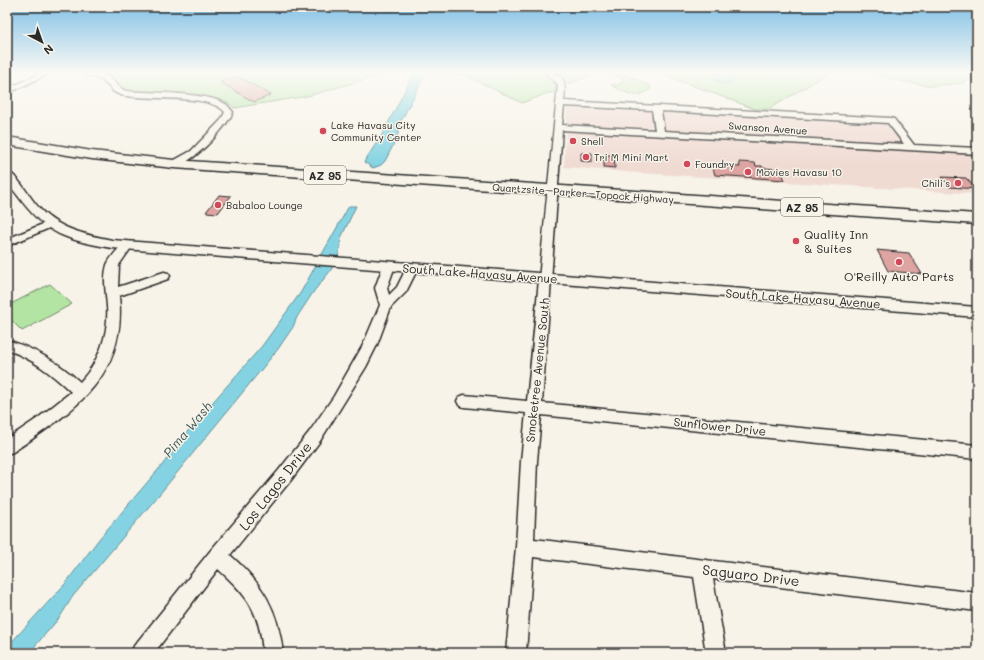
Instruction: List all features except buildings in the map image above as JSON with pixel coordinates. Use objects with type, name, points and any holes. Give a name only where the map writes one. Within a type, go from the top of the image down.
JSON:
[{"type":"highway","name":"AZ 95","points":[[7,142],[92,155],[174,164],[192,159]]},
{"type":"highway","name":"Quartzsite–Parker–Topock Highway","points":[[192,159],[552,191],[977,219]]},
{"type":"main road","name":"South Lake Havasu Avenue","points":[[7,176],[36,211],[50,224],[70,234],[83,238],[127,245],[977,312]]},
{"type":"street","points":[[192,159],[226,119],[229,112],[224,105],[220,104]]},
{"type":"street","name":"Smoketree Avenue South","points":[[516,653],[525,547],[528,460],[546,278],[560,104]]},
{"type":"street","points":[[575,104],[891,121],[912,148]]},
{"type":"street","points":[[656,108],[660,133]]},
{"type":"street","name":"Swanson Avenue","points":[[558,127],[977,151]]},
{"type":"street","points":[[7,243],[50,224]]},
{"type":"street","points":[[7,446],[58,412],[82,392],[98,369],[111,338],[114,315],[112,267],[127,245]]},
{"type":"street","points":[[386,305],[381,286],[389,266]]},
{"type":"street","name":"Los Lagos Drive","points":[[141,653],[160,627],[285,475],[339,400],[370,345],[386,305],[402,289],[412,268]]},
{"type":"street","points":[[113,293],[164,276]]},
{"type":"street","points":[[7,345],[42,359],[82,392]]},
{"type":"street","name":"Sunflower Drive","points":[[464,401],[977,452]]},
{"type":"street","name":"Saguaro Drive","points":[[525,547],[977,602]]},
{"type":"street","points":[[218,556],[244,580],[256,596],[269,626],[273,653]]},
{"type":"street","points":[[702,569],[716,653]]},
{"type":"shaded area","points":[[567,106],[887,123],[908,151],[977,154],[977,194],[564,167]]},
{"type":"green space","points":[[228,104],[260,104],[234,108]]},
{"type":"green space","points":[[741,104],[778,104],[769,109],[755,109]]},
{"type":"green space","points":[[50,284],[72,304],[22,331],[7,316],[7,306]]},
{"type":"water","points":[[398,104],[410,104],[401,121],[397,138],[385,161],[381,165],[373,168],[364,162],[383,133]]},
{"type":"water","points":[[349,206],[356,206],[341,238],[339,254],[331,270],[314,291],[278,349],[158,496],[73,596],[60,617],[29,653],[7,653],[7,647],[65,584],[99,539],[163,464],[191,427],[262,346],[301,292]]},
{"type":"place","name":"Lake Havasu City Community Center","points":[[323,131]]},
{"type":"place","name":"Shell","points":[[573,141]]},
{"type":"place","name":"Tri M Mini Mart","points":[[586,157]]},
{"type":"place","name":"Foundry","points":[[687,164]]},
{"type":"place","name":"Movies Havasu 10","points":[[748,172]]},
{"type":"place","name":"Chili's","points":[[958,183]]},
{"type":"place","name":"Babaloo Lounge","points":[[218,205]]},
{"type":"place","name":"Quality Inn & Suites","points":[[796,241]]},
{"type":"place","name":"O'Reilly Auto Parts","points":[[899,262]]},
{"type":"water label","name":"Pima Wash","points":[[187,429]]}]
